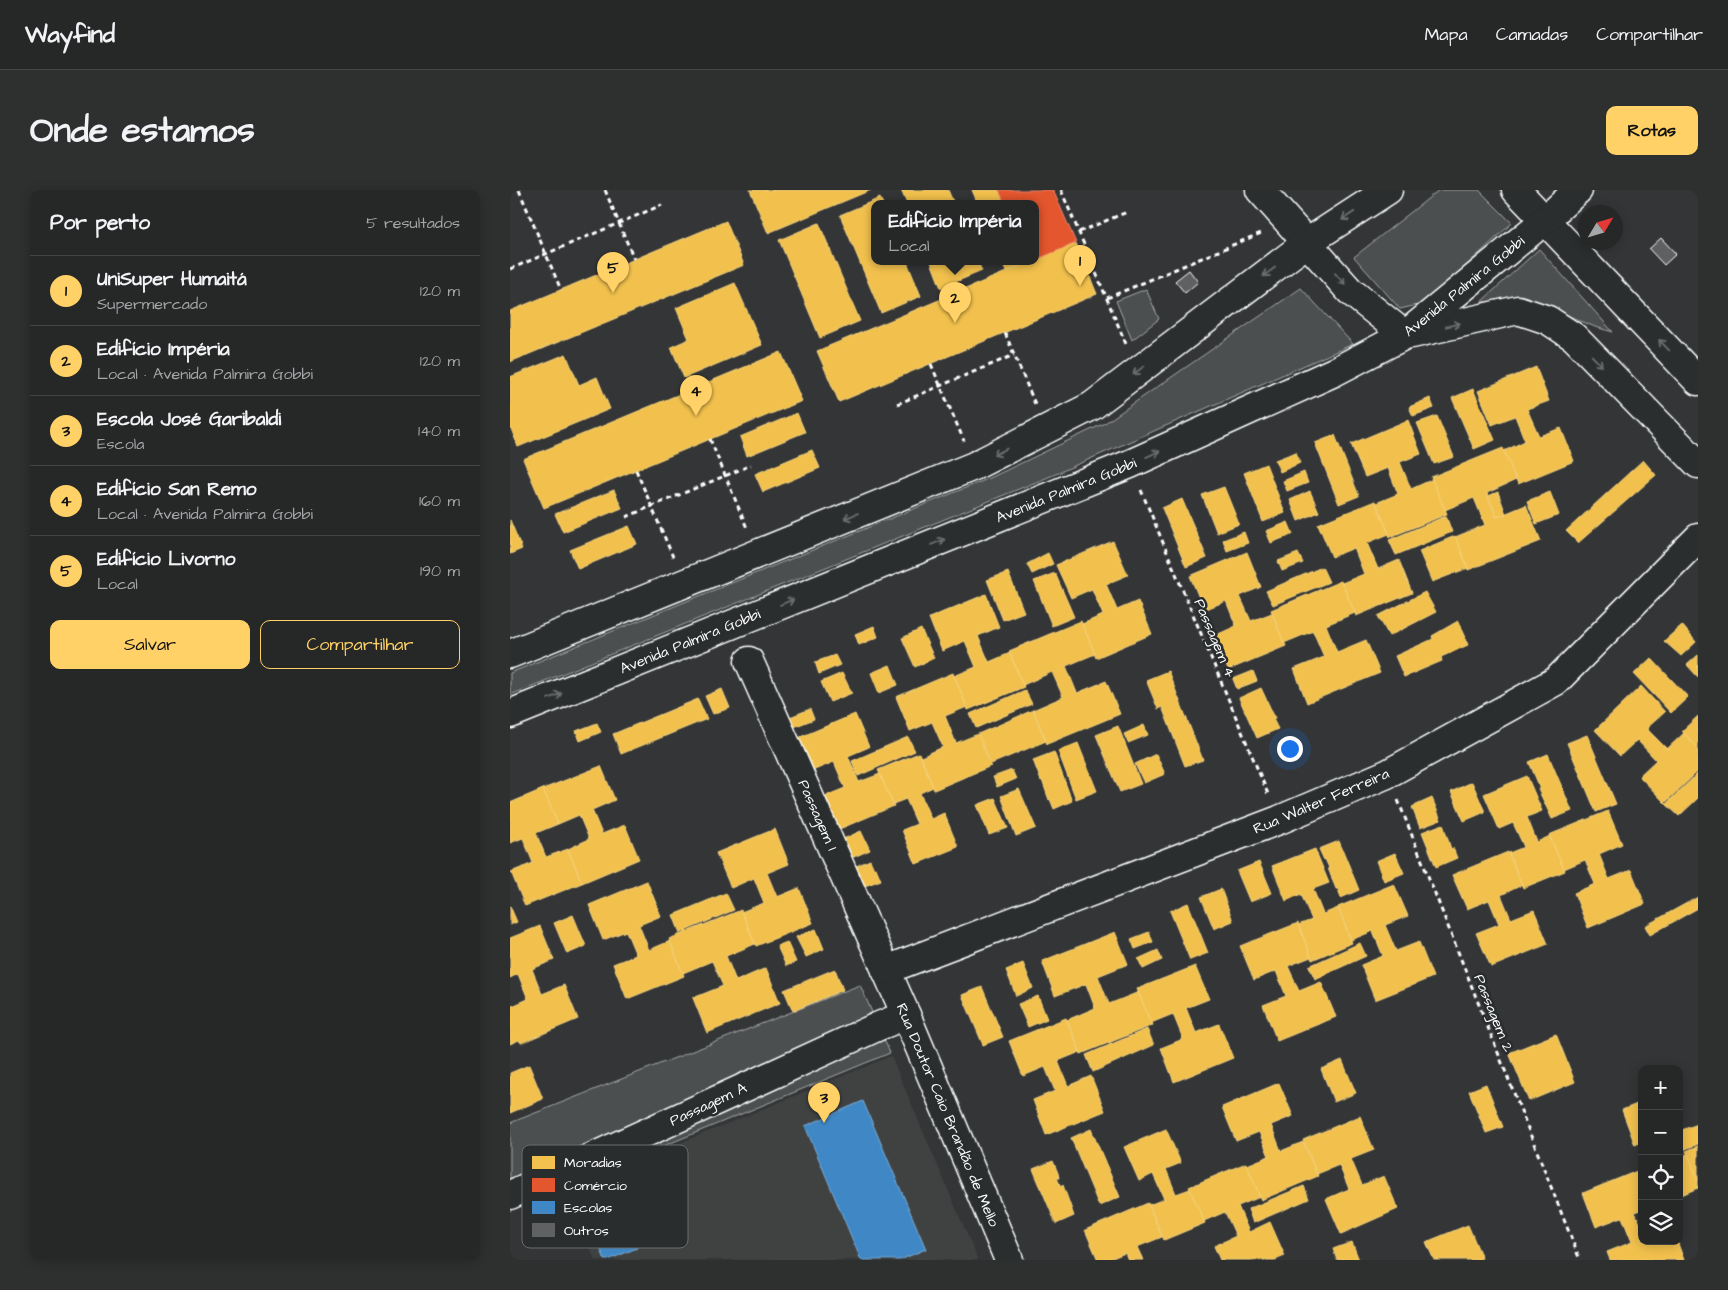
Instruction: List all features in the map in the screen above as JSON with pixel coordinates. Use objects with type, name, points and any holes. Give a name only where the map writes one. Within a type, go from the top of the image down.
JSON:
[{"type":"street","points":[[1260,190],[1350,291],[1405,335],[1518,310],[1548,320],[1574,337],[1698,464]]},
{"type":"street","points":[[510,654],[974,466],[1092,406],[1308,242],[1388,190]]},
{"type":"street","points":[[1516,190],[1698,381]]},
{"type":"street","name":"Avenida Palmira Gobbi","points":[[510,714],[1130,464],[1334,372],[1405,335],[1544,221],[1578,190]]},
{"type":"street","name":"Rua Walter Ferreira","points":[[886,970],[1279,820],[1387,774],[1556,681],[1698,538]]},
{"type":"street","name":"Passagem 1","points":[[749,661],[886,970]]},
{"type":"street","name":"Rua Doutor Caio Brandão de Mello","points":[[886,970],[1009,1260]]},
{"type":"street","name":"Passagem A","points":[[619,1145],[906,1015]]},
{"type":"street","name":"Passagem A","points":[[510,1195],[522,1190]]},
{"type":"path","points":[[519,190],[561,290]]},
{"type":"path","points":[[605,190],[634,259]]},
{"type":"path","points":[[1062,190],[1138,371]]},
{"type":"path","points":[[510,268],[662,205]]},
{"type":"path","points":[[1079,232],[1127,212]]},
{"type":"path","points":[[1107,298],[1289,222]]},
{"type":"path","points":[[1005,333],[1033,400]]},
{"type":"path","points":[[897,404],[1014,355]]},
{"type":"path","points":[[931,364],[959,431]]},
{"type":"path","points":[[710,439],[744,521]]},
{"type":"path","name":"Passagem 4","points":[[1130,464],[1279,820]]},
{"type":"path","points":[[626,517],[751,465]]},
{"type":"path","points":[[636,470],[670,552]]},
{"type":"path","name":"Passagem 2","points":[[1387,774],[1580,1260]]},
{"type":"shaded area","points":[[1439,190],[1479,190],[1512,223],[1426,303],[1400,309],[1354,257]]},
{"type":"shaded area","points":[[1539,249],[1613,332],[1595,327],[1530,299],[1481,302]]},
{"type":"shaded area","points":[[1301,288],[1353,344],[1051,476],[510,695],[510,673],[990,478],[1105,423]]},
{"type":"shaded area","points":[[1146,289],[1159,319],[1132,340],[1116,301]]},
{"type":"shaded area","points":[[860,985],[890,1053],[666,1145],[522,1145],[522,1204],[510,1209],[510,1123]]},
{"type":"shaded area","points":[[891,1056],[978,1260],[595,1260],[590,1248],[688,1248],[688,1145],[675,1145]]},
{"type":"building: Moradias","points":[[750,190],[871,190],[768,233]]},
{"type":"building: Moradias","points":[[901,190],[948,190],[952,200],[905,200]]},
{"type":"building: Moradias","points":[[972,190],[999,190],[1003,200],[976,200]]},
{"type":"building: Moradias","points":[[871,202],[871,265],[908,265],[921,296],[881,313],[840,215]]},
{"type":"building: Moradias","points":[[726,221],[744,265],[510,362],[510,311]]},
{"type":"building: Moradias","points":[[819,223],[860,321],[820,338],[779,240]]},
{"type":"building: Moradias","points":[[1076,243],[1097,294],[839,402],[817,351],[1023,265],[1039,265],[1039,258]]},
{"type":"building: Moradias","points":[[932,265],[979,265],[982,271],[941,288]]},
{"type":"building: Moradias","points":[[1003,265],[1023,265],[1006,272]]},
{"type":"building: Moradias","points":[[735,283],[762,345],[684,378],[671,347],[689,339],[676,308]]},
{"type":"building: Moradias","points":[[781,352],[802,401],[544,508],[523,459]]},
{"type":"building: Moradias","points":[[566,354],[579,385],[597,377],[610,409],[518,447],[510,426],[510,377]]},
{"type":"building: Moradias","points":[[1536,367],[1549,401],[1527,409],[1539,436],[1561,428],[1574,461],[1518,484],[1504,451],[1525,441],[1515,416],[1492,425],[1478,391]]},
{"type":"building: Moradias","points":[[1473,389],[1495,440],[1474,449],[1452,398]]},
{"type":"building: Moradias","points":[[1430,398],[1434,408],[1413,416],[1409,407]]},
{"type":"building: Moradias","points":[[797,413],[805,432],[747,456],[740,437]]},
{"type":"building: Moradias","points":[[1437,416],[1454,457],[1434,464],[1417,423]]},
{"type":"building: Moradias","points":[[1408,420],[1421,454],[1400,462],[1411,489],[1433,479],[1447,514],[1390,537],[1376,503],[1398,494],[1388,468],[1365,477],[1351,444]]},
{"type":"building: Moradias","points":[[1335,435],[1359,496],[1339,504],[1315,443]]},
{"type":"building: Moradias","points":[[1503,448],[1516,480],[1487,493],[1488,496],[1497,517],[1526,505],[1541,541],[1468,570],[1455,537],[1485,525],[1474,498],[1445,510],[1431,477]]},
{"type":"building: Moradias","points":[[812,450],[820,468],[763,492],[755,474]]},
{"type":"building: Moradias","points":[[1296,452],[1300,463],[1280,472],[1275,460]]},
{"type":"building: Moradias","points":[[1643,460],[1656,475],[1578,543],[1566,531]]},
{"type":"building: Moradias","points":[[1266,464],[1285,513],[1263,522],[1244,473]]},
{"type":"building: Moradias","points":[[1304,472],[1308,483],[1287,491],[1283,481]]},
{"type":"building: Moradias","points":[[1224,487],[1239,524],[1217,533],[1202,495]]},
{"type":"building: Moradias","points":[[614,490],[622,508],[563,532],[555,514]]},
{"type":"building: Moradias","points":[[1310,491],[1319,512],[1298,521],[1290,500]]},
{"type":"building: Moradias","points":[[1498,492],[1506,514],[1497,517],[1488,496]]},
{"type":"building: Moradias","points":[[1550,492],[1559,515],[1536,524],[1527,501]]},
{"type":"building: Moradias","points":[[1182,499],[1207,558],[1186,567],[1162,508]]},
{"type":"building: Moradias","points":[[1375,501],[1389,534],[1367,543],[1378,569],[1399,560],[1412,593],[1356,616],[1342,583],[1364,574],[1354,548],[1332,557],[1318,524]]},
{"type":"building: Moradias","points":[[1446,516],[1452,532],[1396,555],[1389,540]]},
{"type":"building: Moradias","points":[[510,520],[522,549],[510,554]]},
{"type":"building: Moradias","points":[[1288,522],[1293,534],[1271,543],[1266,531]]},
{"type":"building: Moradias","points":[[629,526],[637,544],[578,569],[570,550]]},
{"type":"building: Moradias","points":[[1244,532],[1248,543],[1227,551],[1223,540]]},
{"type":"building: Moradias","points":[[1455,536],[1468,568],[1432,582],[1419,551]]},
{"type":"building: Moradias","points":[[1113,541],[1128,575],[1106,584],[1117,610],[1138,601],[1152,634],[1096,658],[1082,624],[1103,615],[1092,589],[1071,598],[1056,565]]},
{"type":"building: Moradias","points":[[1247,552],[1261,587],[1240,596],[1251,621],[1272,613],[1286,646],[1228,670],[1214,636],[1236,626],[1226,601],[1204,610],[1190,576]]},
{"type":"building: Moradias","points":[[1048,553],[1053,564],[1032,574],[1027,564]]},
{"type":"building: Moradias","points":[[1298,553],[1303,563],[1282,571],[1278,561]]},
{"type":"building: Moradias","points":[[1322,567],[1329,582],[1273,605],[1266,591]]},
{"type":"building: Moradias","points":[[1008,572],[1024,612],[1003,620],[987,580]]},
{"type":"building: Moradias","points":[[1055,573],[1074,617],[1052,626],[1034,581]]},
{"type":"building: Moradias","points":[[1341,581],[1355,613],[1326,625],[1337,652],[1366,640],[1380,673],[1307,703],[1294,669],[1324,657],[1313,631],[1284,643],[1271,610]]},
{"type":"building: Moradias","points":[[1425,592],[1436,612],[1389,636],[1378,616]]},
{"type":"building: Moradias","points":[[986,594],[999,627],[978,636],[989,662],[1010,653],[1024,687],[968,710],[954,676],[976,667],[965,641],[942,651],[929,618]]},
{"type":"building: Moradias","points":[[1081,621],[1095,654],[1066,666],[1077,693],[1106,681],[1120,714],[1047,744],[1033,710],[1063,697],[1052,672],[1023,685],[1009,651]]},
{"type":"building: Moradias","points":[[1458,621],[1468,645],[1441,657],[1442,661],[1404,677],[1395,656],[1433,639],[1432,636]]},
{"type":"building: Moradias","points":[[1682,625],[1696,642],[1681,656],[1664,641]]},
{"type":"building: Moradias","points":[[874,626],[878,637],[859,645],[855,634]]},
{"type":"building: Moradias","points":[[921,629],[934,658],[915,667],[902,638]]},
{"type":"building: Moradias","points":[[835,655],[840,665],[819,674],[815,662]]},
{"type":"building: Moradias","points":[[1698,655],[1698,677],[1687,665]]},
{"type":"building: Moradias","points":[[1651,658],[1688,697],[1671,713],[1634,674]]},
{"type":"building: Moradias","points":[[890,665],[898,685],[879,693],[871,673]]},
{"type":"building: Moradias","points":[[1168,671],[1203,760],[1185,766],[1162,707],[1158,709],[1146,680]]},
{"type":"building: Moradias","points":[[1253,671],[1257,681],[1237,689],[1233,679]]},
{"type":"building: Moradias","points":[[842,673],[852,693],[830,702],[821,682]]},
{"type":"building: Moradias","points":[[953,673],[967,707],[945,716],[956,743],[978,734],[991,766],[934,790],[921,757],[943,747],[932,722],[910,731],[896,697]]},
{"type":"building: Moradias","points":[[1641,686],[1665,712],[1647,728],[1649,731],[1667,749],[1684,733],[1698,748],[1698,771],[1665,803],[1639,776],[1656,760],[1637,740],[1620,756],[1595,730]]},
{"type":"building: Moradias","points":[[1261,688],[1278,729],[1257,738],[1239,698]]},
{"type":"building: Moradias","points":[[722,689],[730,708],[713,714],[705,696]]},
{"type":"building: Moradias","points":[[1025,690],[1032,704],[976,728],[970,714]]},
{"type":"building: Moradias","points":[[698,699],[707,719],[621,754],[613,734]]},
{"type":"building: Moradias","points":[[810,709],[814,719],[794,727],[790,717]]},
{"type":"building: Moradias","points":[[1033,710],[1046,741],[991,764],[978,734]]},
{"type":"building: Moradias","points":[[855,714],[869,747],[848,756],[859,782],[880,774],[894,806],[837,830],[823,797],[845,788],[834,762],[812,771],[798,738]]},
{"type":"building: Moradias","points":[[1698,716],[1698,748],[1682,731]]},
{"type":"building: Moradias","points":[[597,723],[601,732],[580,741],[576,731]]},
{"type":"building: Moradias","points":[[1144,725],[1148,735],[1128,743],[1124,734]]},
{"type":"building: Moradias","points":[[1118,726],[1141,784],[1120,792],[1096,735]]},
{"type":"building: Moradias","points":[[1587,735],[1616,804],[1596,812],[1567,743]]},
{"type":"building: Moradias","points":[[908,737],[915,751],[858,776],[852,761]]},
{"type":"building: Moradias","points":[[1078,743],[1097,791],[1076,799],[1058,751]]},
{"type":"building: Moradias","points":[[1054,752],[1072,801],[1054,809],[1033,760]]},
{"type":"building: Moradias","points":[[919,753],[933,787],[920,793],[931,819],[944,813],[958,847],[916,864],[902,830],[917,824],[906,799],[893,804],[878,770]]},
{"type":"building: Moradias","points":[[1156,754],[1165,774],[1144,783],[1135,764]]},
{"type":"building: Moradias","points":[[1548,754],[1572,811],[1552,819],[1538,789],[1540,788],[1529,762]]},
{"type":"building: Moradias","points":[[601,766],[615,800],[592,810],[602,834],[625,825],[639,859],[582,883],[568,849],[589,839],[579,815],[558,824],[543,789]]},
{"type":"building: Moradias","points":[[1012,770],[1016,779],[997,787],[993,777]]},
{"type":"building: Moradias","points":[[1698,773],[1698,798],[1679,816],[1666,804]]},
{"type":"building: Moradias","points":[[1527,776],[1542,811],[1527,817],[1537,842],[1550,836],[1565,871],[1523,888],[1509,853],[1524,847],[1513,823],[1499,829],[1484,794]]},
{"type":"building: Moradias","points":[[1472,782],[1485,812],[1464,821],[1451,792]]},
{"type":"building: Moradias","points":[[543,789],[558,824],[536,833],[546,857],[568,849],[582,883],[525,906],[511,872],[533,863],[523,838],[510,843],[510,803]]},
{"type":"building: Moradias","points":[[1019,789],[1036,828],[1016,836],[1001,796]]},
{"type":"building: Moradias","points":[[995,798],[1008,828],[989,835],[977,805]]},
{"type":"building: Moradias","points":[[1432,798],[1441,820],[1420,828],[1412,807]]},
{"type":"building: Moradias","points":[[1608,811],[1622,844],[1599,854],[1609,879],[1631,870],[1645,904],[1588,928],[1574,893],[1595,884],[1585,860],[1564,869],[1549,835]]},
{"type":"building: Moradias","points":[[1443,824],[1451,849],[1453,848],[1457,858],[1436,867],[1422,832]]},
{"type":"building: Moradias","points":[[775,829],[789,864],[767,873],[777,897],[799,888],[813,923],[756,946],[741,912],[764,903],[754,878],[731,888],[716,853]]},
{"type":"building: Moradias","points":[[861,831],[870,850],[849,859],[841,840]]},
{"type":"building: Moradias","points":[[1339,841],[1359,890],[1341,898],[1319,849]]},
{"type":"building: Moradias","points":[[1315,849],[1329,883],[1313,889],[1323,914],[1338,908],[1352,943],[1312,960],[1298,925],[1312,920],[1301,894],[1286,901],[1272,866]]},
{"type":"building: Moradias","points":[[1508,852],[1522,885],[1501,895],[1511,919],[1534,910],[1548,944],[1491,967],[1476,933],[1499,924],[1489,900],[1467,909],[1452,875]]},
{"type":"building: Moradias","points":[[1395,853],[1404,873],[1384,881],[1376,861]]},
{"type":"building: Moradias","points":[[870,860],[881,880],[862,887],[854,867]]},
{"type":"building: Moradias","points":[[1259,862],[1272,893],[1250,902],[1237,871]]},
{"type":"building: Moradias","points":[[647,881],[661,916],[639,925],[649,950],[670,941],[684,976],[627,999],[613,964],[636,955],[626,931],[603,940],[589,905]]},
{"type":"building: Moradias","points":[[1394,884],[1408,916],[1385,925],[1396,951],[1419,942],[1433,977],[1375,1000],[1361,965],[1383,956],[1373,931],[1351,940],[1338,907]]},
{"type":"building: Moradias","points":[[1221,889],[1233,921],[1214,929],[1201,897]]},
{"type":"building: Moradias","points":[[726,893],[734,910],[680,933],[673,915]]},
{"type":"building: Moradias","points":[[1698,897],[1698,908],[1650,935],[1645,926]]},
{"type":"building: Moradias","points":[[1188,903],[1208,953],[1190,960],[1170,911]]},
{"type":"building: Moradias","points":[[510,906],[517,922],[510,925]]},
{"type":"building: Moradias","points":[[741,910],[755,944],[726,956],[736,981],[766,968],[780,1003],[707,1033],[693,998],[723,986],[712,961],[683,973],[669,939]]},
{"type":"building: Moradias","points":[[573,915],[586,946],[567,954],[554,923]]},
{"type":"building: Moradias","points":[[1298,923],[1311,957],[1288,966],[1299,991],[1321,982],[1336,1017],[1277,1041],[1263,1005],[1286,996],[1276,971],[1254,980],[1240,946]]},
{"type":"building: Moradias","points":[[540,926],[554,960],[532,969],[542,994],[564,985],[578,1019],[521,1043],[519,1040],[510,1044],[510,1007],[528,999],[518,974],[510,978],[510,938]]},
{"type":"building: Moradias","points":[[816,929],[824,949],[806,957],[796,937]]},
{"type":"building: Moradias","points":[[1115,932],[1128,964],[1098,976],[1109,1004],[1139,992],[1153,1025],[1081,1054],[1067,1020],[1095,1008],[1086,984],[1055,996],[1042,961]]},
{"type":"building: Moradias","points":[[1149,932],[1153,942],[1135,949],[1131,939]]},
{"type":"building: Moradias","points":[[787,942],[796,962],[786,966],[777,946]]},
{"type":"building: Moradias","points":[[1360,943],[1366,956],[1315,979],[1309,966]]},
{"type":"building: Moradias","points":[[1158,950],[1162,960],[1143,969],[1138,959]]},
{"type":"building: Moradias","points":[[1023,963],[1033,988],[1016,996],[1006,970]]},
{"type":"building: Moradias","points":[[1195,966],[1209,999],[1186,1008],[1196,1033],[1219,1024],[1233,1058],[1174,1082],[1161,1048],[1183,1039],[1173,1014],[1151,1023],[1137,989]]},
{"type":"building: Moradias","points":[[835,969],[843,990],[793,1011],[784,990]]},
{"type":"building: Moradias","points":[[982,987],[1003,1037],[983,1045],[962,995]]},
{"type":"building: Moradias","points":[[1038,996],[1047,1019],[1028,1027],[1018,1004]]},
{"type":"building: Moradias","points":[[1066,1018],[1080,1052],[1058,1061],[1068,1086],[1091,1076],[1105,1111],[1046,1135],[1033,1100],[1055,1091],[1045,1067],[1023,1076],[1009,1041]]},
{"type":"building: Moradias","points":[[1147,1029],[1154,1045],[1093,1072],[1086,1055]]},
{"type":"building: Moradias","points":[[1556,1034],[1575,1082],[1529,1101],[1509,1053]]},
{"type":"building: Moradias","points":[[1342,1060],[1356,1093],[1334,1102],[1321,1069]]},
{"type":"building: Moradias","points":[[529,1065],[543,1099],[510,1113],[510,1073]]},
{"type":"building: Moradias","points":[[1279,1083],[1293,1116],[1271,1125],[1281,1151],[1303,1142],[1318,1176],[1261,1200],[1247,1165],[1269,1156],[1259,1132],[1236,1141],[1222,1107]]},
{"type":"building: Moradias","points":[[1486,1084],[1503,1127],[1486,1133],[1469,1091]]},
{"type":"building: Moradias","points":[[1638,1104],[1638,1144],[1635,1145],[1622,1110]]},
{"type":"building: Moradias","points":[[1360,1116],[1374,1150],[1351,1159],[1362,1185],[1384,1176],[1398,1209],[1341,1234],[1326,1199],[1349,1189],[1339,1165],[1317,1174],[1303,1140]]},
{"type":"building: Moradias","points":[[1698,1124],[1698,1144],[1683,1150],[1683,1130]]},
{"type":"building: Moradias","points":[[1091,1129],[1120,1197],[1099,1206],[1071,1138]]},
{"type":"building: Moradias","points":[[1166,1129],[1181,1163],[1166,1169],[1176,1194],[1190,1189],[1205,1223],[1164,1240],[1149,1205],[1164,1199],[1153,1174],[1139,1181],[1124,1147]]},
{"type":"building: Moradias","points":[[1698,1146],[1698,1180],[1686,1151]]},
{"type":"building: Moradias","points":[[1688,1154],[1698,1180],[1698,1188],[1683,1194],[1683,1156]]},
{"type":"building: Moradias","points":[[1053,1161],[1058,1173],[1059,1178],[1057,1178],[1061,1187],[1063,1185],[1074,1216],[1056,1224],[1033,1169]]},
{"type":"building: Moradias","points":[[1246,1163],[1260,1197],[1238,1206],[1249,1232],[1270,1222],[1285,1256],[1275,1260],[1220,1260],[1214,1246],[1236,1236],[1225,1212],[1204,1221],[1189,1187]]},
{"type":"building: Moradias","points":[[1638,1171],[1638,1211],[1635,1212],[1638,1219],[1638,1245],[1678,1245],[1684,1260],[1610,1260],[1607,1252],[1632,1242],[1622,1217],[1596,1227],[1583,1193]]},
{"type":"building: Moradias","points":[[1304,1186],[1309,1199],[1253,1223],[1248,1209]]},
{"type":"building: Moradias","points":[[1148,1203],[1162,1237],[1137,1247],[1143,1260],[1128,1260],[1125,1253],[1107,1260],[1098,1260],[1085,1230]]},
{"type":"building: Moradias","points":[[1468,1225],[1482,1258],[1478,1260],[1434,1260],[1426,1242]]},
{"type":"building: Moradias","points":[[1352,1242],[1359,1260],[1337,1260],[1333,1249]]},
{"type":"building: Comércio","points":[[999,190],[1053,190],[1076,243],[1039,258],[1039,200],[1003,200]]},
{"type":"building: Escolas","points":[[863,1101],[926,1249],[900,1260],[861,1260],[805,1126]]},
{"type":"building: Escolas","points":[[600,1248],[637,1248],[608,1260],[605,1260]]},
{"type":"building: Outros","points":[[1661,238],[1676,254],[1664,265],[1649,249]]},
{"type":"building: Outros","points":[[1189,270],[1198,282],[1185,293],[1175,281]]},
{"type":"place","name":"UniSuper Humaitá","points":[[1080,286]]},
{"type":"place","name":"Edifício Livorno","points":[[613,293]]},
{"type":"place","name":"Edifício Impéria","points":[[955,323]]},
{"type":"place","name":"Edifício San Remo","points":[[696,416]]},
{"type":"place","name":"Escola José Garibaldi","points":[[824,1123]]}]
